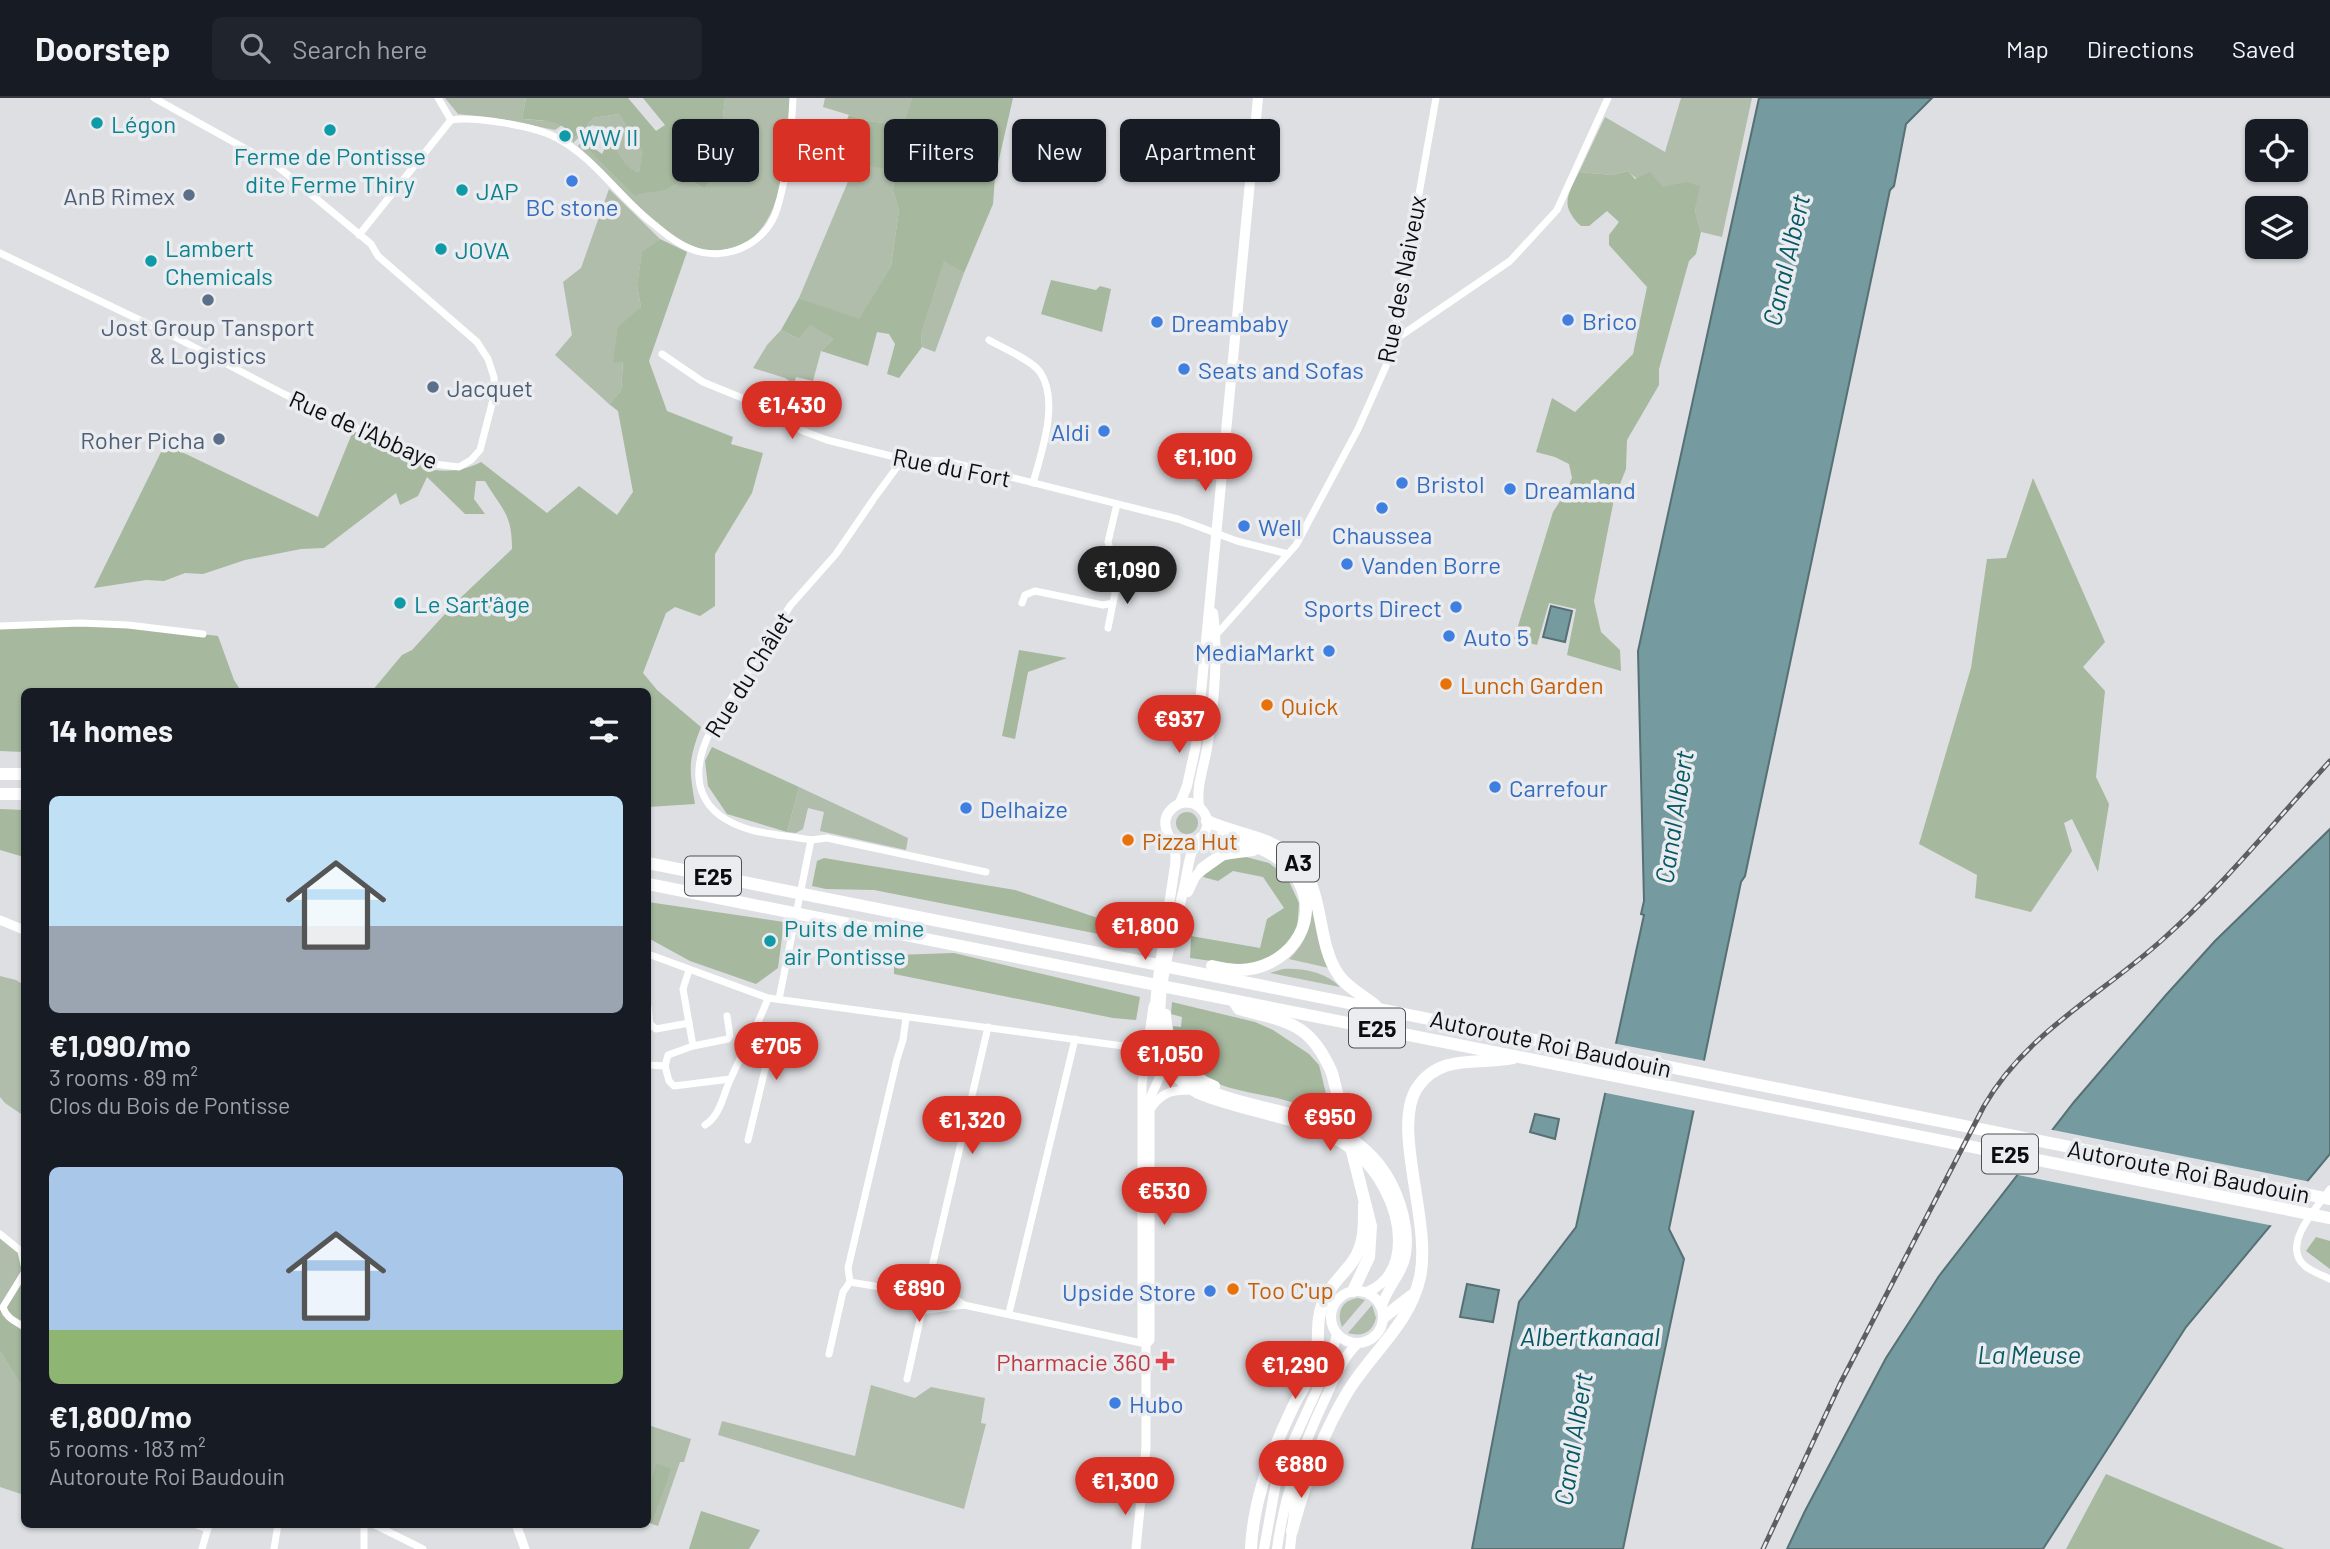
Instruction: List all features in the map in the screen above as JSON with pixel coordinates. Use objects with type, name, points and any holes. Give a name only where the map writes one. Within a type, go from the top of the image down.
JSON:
[{"type":"highway","points":[[0,774],[21,774]]},
{"type":"highway","points":[[0,794],[21,794]]},
{"type":"highway","name":"A3","points":[[1207,821],[1274,844],[1297,861],[1309,877],[1330,957],[1338,975],[1378,1008]]},
{"type":"highway","name":"A3","points":[[1188,970],[1209,966],[1251,969],[1275,962],[1295,944],[1300,936],[1305,915],[1300,883],[1288,867],[1268,853],[1238,842],[1215,837],[1200,839]]},
{"type":"highway","name":"A3","points":[[1202,869],[1216,858],[1231,852],[1247,850],[1268,853]]},
{"type":"highway","name":"Autoroute Roi Baudouin","points":[[651,864],[2330,1199]]},
{"type":"highway","name":"Autoroute Roi Baudouin","points":[[651,885],[2328,1218]]},
{"type":"highway","points":[[1233,1000],[1239,1009],[1283,1021],[1306,1032],[1324,1055],[1332,1073],[1371,1226],[1371,1248],[1366,1266],[1353,1291]]},
{"type":"highway","points":[[1292,1531],[1308,1474],[1322,1439],[1348,1390],[1403,1320],[1421,1274],[1423,1236],[1408,1132],[1413,1094],[1418,1085],[1433,1071],[1451,1062],[1496,1061],[1520,1057]]},
{"type":"highway","points":[[1253,1549],[1256,1509],[1268,1467],[1284,1423],[1315,1362],[1317,1326],[1324,1299],[1335,1281],[1352,1263],[1361,1245],[1364,1205]]},
{"type":"highway","points":[[1383,1312],[1401,1306],[1414,1293]]},
{"type":"main road","points":[[1202,869],[1190,886],[1182,908],[1160,1011],[1160,1031],[1165,1056],[1198,1086],[1326,1124],[1342,1132],[1371,1154],[1390,1179],[1403,1213],[1407,1245],[1403,1267],[1387,1292],[1381,1328],[1374,1337],[1358,1343],[1347,1341],[1337,1334],[1332,1322],[1332,1308],[1340,1297],[1353,1291],[1367,1292],[1380,1286],[1388,1278],[1396,1257],[1398,1240],[1391,1204],[1380,1180],[1354,1151],[1324,1133],[1192,1090],[1182,1083],[1165,1056],[1155,1028],[1154,1001],[1175,862],[1172,839],[1165,823],[1170,810],[1180,803],[1189,779],[1196,745],[1258,98]]},
{"type":"main road","points":[[1211,602],[1217,653],[1210,729],[1198,789],[1199,806],[1207,821],[1205,833],[1190,857],[1166,1008],[1167,1028],[1171,1043],[1184,1064],[1203,1080],[1271,1107]]},
{"type":"main road","points":[[1180,803],[1199,806]]},
{"type":"main road","points":[[1172,839],[1185,844],[1200,839]]},
{"type":"main road","points":[[1367,1292],[1377,1299],[1383,1312]]},
{"type":"main road","points":[[1253,1549],[1268,1495],[1330,1361],[1337,1334]]},
{"type":"main road","points":[[1277,1548],[1286,1496],[1302,1447],[1340,1366],[1358,1343]]},
{"type":"main road","points":[[1290,1549],[1302,1447]]},
{"type":"main road","points":[[1264,1549],[1277,1477]]},
{"type":"street","name":"Rue de l'Abbaye","points":[[0,253],[171,335],[284,394],[433,464],[459,467],[471,460],[480,450],[494,396],[494,377],[488,359],[477,342],[378,256],[371,244],[277,166],[154,98]]},
{"type":"street","points":[[438,98],[451,120]]},
{"type":"street","points":[[359,234],[451,120],[465,117],[555,136],[582,155],[649,221],[674,240],[690,249],[718,254],[737,251],[762,234],[777,210],[788,153],[793,98]]},
{"type":"street","name":"Rue des Naiveux","points":[[1216,635],[1296,545],[1358,429],[1386,366],[1393,341],[1436,98]]},
{"type":"street","points":[[1393,341],[1510,261],[1557,210],[1608,98]]},
{"type":"street","points":[[989,340],[1040,371],[1046,387],[1049,423],[1032,483]]},
{"type":"street","name":"Rue du Fort","points":[[662,354],[703,382],[762,406],[803,431],[827,440],[903,459],[946,461],[1178,519],[1217,533]]},
{"type":"street","name":"Rue du Châlet","points":[[903,459],[836,554],[790,606],[709,732],[700,752],[698,769],[704,796],[712,809],[724,819],[753,831],[811,840],[827,838],[986,872]]},
{"type":"street","points":[[1108,628],[1117,583],[1108,542],[1116,505]]},
{"type":"street","points":[[1217,533],[1289,554]]},
{"type":"street","points":[[1022,603],[1025,595],[1035,591],[1103,605],[1113,604]]},
{"type":"street","points":[[0,626],[80,623],[128,625],[203,634]]},
{"type":"street","points":[[779,999],[811,840]]},
{"type":"street","points":[[0,920],[21,929]]},
{"type":"street","points":[[651,955],[768,998],[1074,1039],[1145,1050],[1165,1056],[1152,1093],[1150,1110],[1150,1340],[1146,1344],[1146,1448],[1136,1549]]},
{"type":"street","points":[[689,970],[683,989],[693,1046]]},
{"type":"street","points":[[705,1125],[713,1120],[768,998]]},
{"type":"street","points":[[1146,1344],[1142,1340],[1141,1097],[1145,1050],[1154,1001]]},
{"type":"street","points":[[727,1016],[730,1035],[728,1039],[693,1046],[668,1055],[666,1066],[669,1081],[674,1086],[730,1079]]},
{"type":"street","points":[[829,1354],[843,1292],[850,1282],[848,1268],[906,1018]]},
{"type":"street","points":[[651,1025],[656,1029],[689,1023]]},
{"type":"street","points":[[929,1280],[988,1027]]},
{"type":"street","points":[[748,1140],[768,1057],[767,1052],[752,1038]]},
{"type":"street","points":[[1009,1313],[1074,1039]]},
{"type":"street","points":[[651,1065],[666,1066]]},
{"type":"street","points":[[1150,1110],[1158,1098],[1171,1090],[1192,1090]]},
{"type":"street","points":[[2330,1189],[2300,1234],[2296,1247],[2298,1257],[2306,1268],[2330,1279]]},
{"type":"street","points":[[0,1234],[21,1251]]},
{"type":"street","points":[[21,1278],[3,1307],[11,1319],[21,1324]]},
{"type":"street","points":[[850,1282],[886,1288],[929,1280],[964,1305]]},
{"type":"street","points":[[886,1288],[922,1311],[964,1305],[1146,1344]]},
{"type":"street","points":[[907,1379],[922,1311]]},
{"type":"street","points":[[202,1549],[209,1528]]},
{"type":"street","points":[[274,1549],[277,1528]]},
{"type":"street","points":[[364,1528],[364,1549]]},
{"type":"street","points":[[381,1528],[418,1547]]},
{"type":"street","points":[[517,1528],[525,1549]]},
{"type":"green space","points":[[445,98],[526,98],[522,119],[560,122],[562,125],[555,130],[458,114]]},
{"type":"green space","points":[[526,98],[628,98],[656,131],[665,125],[643,98],[725,98],[723,119],[672,119],[672,182],[679,182],[661,191],[635,196],[581,142],[583,140],[602,154],[611,136],[625,162],[639,172],[643,152],[619,114],[593,118],[583,131],[572,139],[569,132],[558,124],[522,119]]},
{"type":"green space","points":[[725,98],[790,98],[789,119],[773,119],[773,182],[781,182],[771,213],[759,231],[743,244],[721,250],[698,248],[671,235],[628,199],[578,146],[581,142],[601,161],[645,191],[670,188],[679,182],[692,182],[705,189],[709,182],[759,182],[759,119],[723,119]]},
{"type":"green space","points":[[825,98],[912,98],[907,119],[884,119],[884,123],[823,107]]},
{"type":"green space","points":[[912,98],[1013,98],[998,164],[998,119],[906,119]]},
{"type":"green space","points":[[1681,98],[1752,98],[1722,237],[1701,232],[1695,211],[1699,186],[1649,185],[1628,171],[1612,175],[1579,172],[1605,117],[1665,152]]},
{"type":"green space","points":[[619,114],[644,152],[639,172],[623,161],[608,129],[592,125],[573,143],[572,139],[583,131],[593,118]]},
{"type":"green space","points":[[870,121],[884,123],[884,168],[870,167]]},
{"type":"green space","points":[[870,166],[884,167],[884,182],[893,182],[893,191],[899,210],[891,266],[859,320],[799,298],[848,182],[870,182]]},
{"type":"green space","points":[[1628,171],[1635,179],[1650,172],[1663,187],[1686,182],[1700,186],[1695,211],[1701,232],[1696,254],[1689,261],[1659,369],[1659,385],[1627,440],[1626,469],[1614,499],[1594,601],[1601,632],[1620,650],[1621,671],[1567,655],[1576,609],[1549,603],[1537,645],[1514,639],[1553,512],[1572,478],[1569,464],[1536,452],[1552,398],[1575,412],[1633,354],[1647,287],[1609,245],[1609,235],[1619,222],[1607,211],[1589,226],[1581,226],[1570,212],[1569,194],[1579,172],[1612,175]]},
{"type":"green space","points":[[692,182],[709,182],[705,189]]},
{"type":"green space","points":[[893,182],[995,182],[993,204],[964,273],[944,261],[921,335],[922,347],[899,378],[887,374],[895,344],[889,334],[877,332],[868,366],[821,351],[833,339],[810,324],[799,339],[781,330],[799,298],[859,319],[891,266],[899,210],[893,191]]},
{"type":"green space","points":[[609,189],[660,239],[642,253],[637,285],[641,307],[613,363],[623,361],[621,391],[609,404],[555,355],[572,335],[563,282],[581,268]]},
{"type":"green space","points":[[660,239],[687,252],[649,361],[667,411],[733,437],[731,444],[763,453],[752,493],[715,554],[715,606],[700,616],[675,607],[666,613],[643,673],[657,690],[701,727],[691,765],[695,804],[651,807],[651,688],[374,688],[402,655],[412,650],[455,603],[512,549],[508,519],[485,481],[476,481],[474,499],[485,514],[465,514],[427,477],[418,496],[400,505],[396,493],[324,548],[301,549],[245,560],[203,574],[185,573],[164,581],[146,580],[94,588],[165,444],[318,517],[353,431],[434,470],[458,470],[481,462],[547,513],[579,486],[617,515],[633,492],[618,411],[609,404],[621,391],[623,362],[613,363],[618,327],[641,307],[637,285],[642,252]]},
{"type":"green space","points":[[944,260],[964,273],[935,352],[922,347],[921,335]]},
{"type":"green space","points":[[1051,280],[1096,290],[1100,286],[1111,289],[1102,332],[1041,314]]},
{"type":"green space","points":[[810,323],[833,339],[821,351],[813,381],[796,377],[794,384],[785,378],[753,368],[767,345],[781,330],[799,339]]},
{"type":"green space","points":[[1206,435],[1217,440],[1212,483],[1196,481]]},
{"type":"green space","points":[[2033,478],[2105,642],[2083,667],[2105,691],[2096,777],[2109,804],[2098,872],[2072,819],[2064,823],[2072,851],[2031,912],[1975,898],[1977,875],[1919,844],[1971,668],[1987,559],[2006,558]]},
{"type":"green space","points":[[128,625],[218,636],[239,688],[21,688],[21,752],[0,751],[0,626]]},
{"type":"green space","points":[[1019,650],[1067,658],[1028,672],[1015,739],[1002,736]]},
{"type":"green space","points":[[712,747],[799,787],[787,832],[727,814],[708,786],[705,761]]},
{"type":"green space","points":[[799,787],[908,838],[906,850],[820,831],[824,812],[808,808],[803,829],[796,833],[787,832]]},
{"type":"green space","points":[[0,809],[21,810],[21,856],[0,850]]},
{"type":"green space","points":[[1187,812],[1195,815],[1198,823],[1195,831],[1187,834],[1179,831],[1176,823],[1179,815]]},
{"type":"green space","points":[[1242,856],[1269,863],[1287,877],[1299,903],[1297,931],[1293,939],[1263,962],[1241,965],[1190,958],[1191,936],[1260,948],[1267,919],[1284,908],[1263,877],[1233,871],[1218,881],[1203,877],[1214,863]]},
{"type":"green space","points":[[824,858],[1015,890],[1145,934],[1151,951],[1139,949],[1124,939],[874,890],[812,886],[817,861]]},
{"type":"green space","points":[[651,902],[784,922],[778,968],[756,984],[690,961],[651,940]]},
{"type":"green space","points":[[1312,903],[1329,968],[1289,959],[1300,947],[1306,934]]},
{"type":"green space","points":[[954,953],[1140,997],[1136,1020],[1113,1018],[894,974],[894,955]]},
{"type":"green space","points":[[1283,969],[1314,972],[1340,987],[1270,973]]},
{"type":"green space","points":[[0,976],[21,983],[21,1114],[0,1097]]},
{"type":"green space","points":[[1172,1002],[1255,1022],[1273,1030],[1309,1054],[1319,1065],[1331,1114],[1229,1087],[1204,1076],[1193,1068],[1176,1042],[1173,1026],[1181,1027],[1182,1017],[1171,1014]]},
{"type":"green space","points":[[0,1234],[21,1255],[21,1278],[0,1311]]},
{"type":"green space","points":[[2316,1237],[2330,1241],[2330,1269],[2306,1251]]},
{"type":"green space","points":[[21,1278],[21,1385],[0,1351],[0,1311]]},
{"type":"green space","points":[[1358,1298],[1365,1300],[1342,1327],[1340,1312],[1344,1304]]},
{"type":"green space","points":[[1372,1305],[1376,1318],[1372,1327],[1362,1334],[1348,1333]]},
{"type":"green space","points":[[0,1351],[21,1385],[21,1494],[0,1487]]},
{"type":"green space","points":[[871,1385],[915,1398],[931,1387],[985,1398],[981,1423],[986,1424],[964,1509],[718,1435],[722,1421],[855,1456]]},
{"type":"green space","points":[[651,1426],[691,1439],[684,1462],[680,1462],[658,1526],[652,1524],[670,1469],[656,1464],[651,1480]]},
{"type":"green space","points":[[656,1463],[671,1469],[652,1524],[651,1524],[651,1480]]},
{"type":"green space","points":[[2106,1474],[2285,1549],[2066,1549]]},
{"type":"green space","points":[[701,1511],[760,1530],[749,1549],[689,1549]]},
{"type":"water","name":"Albertkanaal","points":[[1759,98],[1932,98],[1906,124],[1745,876],[1741,882],[1669,1229],[1684,1259],[1623,1549],[1472,1549],[1519,1302],[1576,1227],[1644,915],[1641,914],[1644,901],[1638,651]]},
{"type":"water","points":[[1551,606],[1572,611],[1565,642],[1543,637]]},
{"type":"water","name":"La Meuse","points":[[2330,829],[2330,1154],[2186,1327],[2043,1549],[1787,1549],[1886,1358],[1939,1276],[2074,1102],[2166,995],[2215,941]]},
{"type":"water","points":[[1535,1114],[1559,1119],[1555,1139],[1530,1132]]},
{"type":"water","points":[[1467,1284],[1499,1290],[1493,1322],[1460,1317]]},
{"type":"pier","points":[[1612,1043],[1706,1061],[1696,1111],[1601,1092]]},
{"type":"pier","points":[[2048,1129],[2311,1182],[2274,1226],[2013,1174]]},
{"type":"railway","points":[[1763,1549],[1840,1384],[1984,1106],[2001,1080],[2043,1036],[2139,960],[2184,919],[2330,761]]},
{"type":"place","name":"Légon","points":[[97,123]]},
{"type":"place","name":"Ferme de Pontisse dite Ferme Thiry","points":[[330,130]]},
{"type":"place","name":"WW II","points":[[565,136]]},
{"type":"place","name":"BC stone","points":[[572,181]]},
{"type":"place","name":"JAP","points":[[462,190]]},
{"type":"place","name":"AnB Rimex","points":[[189,195]]},
{"type":"place","name":"JOVA","points":[[441,249]]},
{"type":"place","name":"Lambert Chemicals","points":[[151,261]]},
{"type":"place","name":"Jost Group Tansport & Logistics","points":[[208,300]]},
{"type":"place","name":"Brico","points":[[1568,320]]},
{"type":"place","name":"Dreambaby","points":[[1157,322]]},
{"type":"place","name":"Seats and Sofas","points":[[1184,369]]},
{"type":"place","name":"Jacquet","points":[[433,387]]},
{"type":"place","name":"Aldi","points":[[1104,431]]},
{"type":"place","name":"Roher Picha","points":[[219,439]]},
{"type":"place","name":"Bristol","points":[[1402,483]]},
{"type":"place","name":"Dreamland","points":[[1510,489]]},
{"type":"place","name":"Chaussea","points":[[1382,508]]},
{"type":"place","name":"Well","points":[[1244,526]]},
{"type":"place","name":"Vanden Borre","points":[[1347,564]]},
{"type":"place","name":"Le Sart'âge","points":[[400,603]]},
{"type":"place","name":"Sports Direct","points":[[1456,607]]},
{"type":"place","name":"Auto 5","points":[[1449,636]]},
{"type":"place","name":"MediaMarkt","points":[[1329,651]]},
{"type":"place","name":"Lunch Garden","points":[[1446,684]]},
{"type":"place","name":"Quick","points":[[1267,705]]},
{"type":"place","name":"Carrefour","points":[[1495,787]]},
{"type":"place","name":"Delhaize","points":[[966,808]]},
{"type":"place","name":"Pizza Hut","points":[[1128,840]]},
{"type":"place","name":"Puits de mine air Pontisse","points":[[770,941]]},
{"type":"place","name":"Too C'up","points":[[1233,1289]]},
{"type":"place","name":"Upside Store","points":[[1210,1291]]},
{"type":"place","name":"Pharmacie 360","points":[[1165,1361]]},
{"type":"place","name":"Hubo","points":[[1115,1403]]},
{"type":"water label","name":"Canal Albert","points":[[1785,260]]},
{"type":"water label","name":"Canal Albert","points":[[1673,817]]},
{"type":"water label","name":"Canal Albert","points":[[1572,1439]]}]
